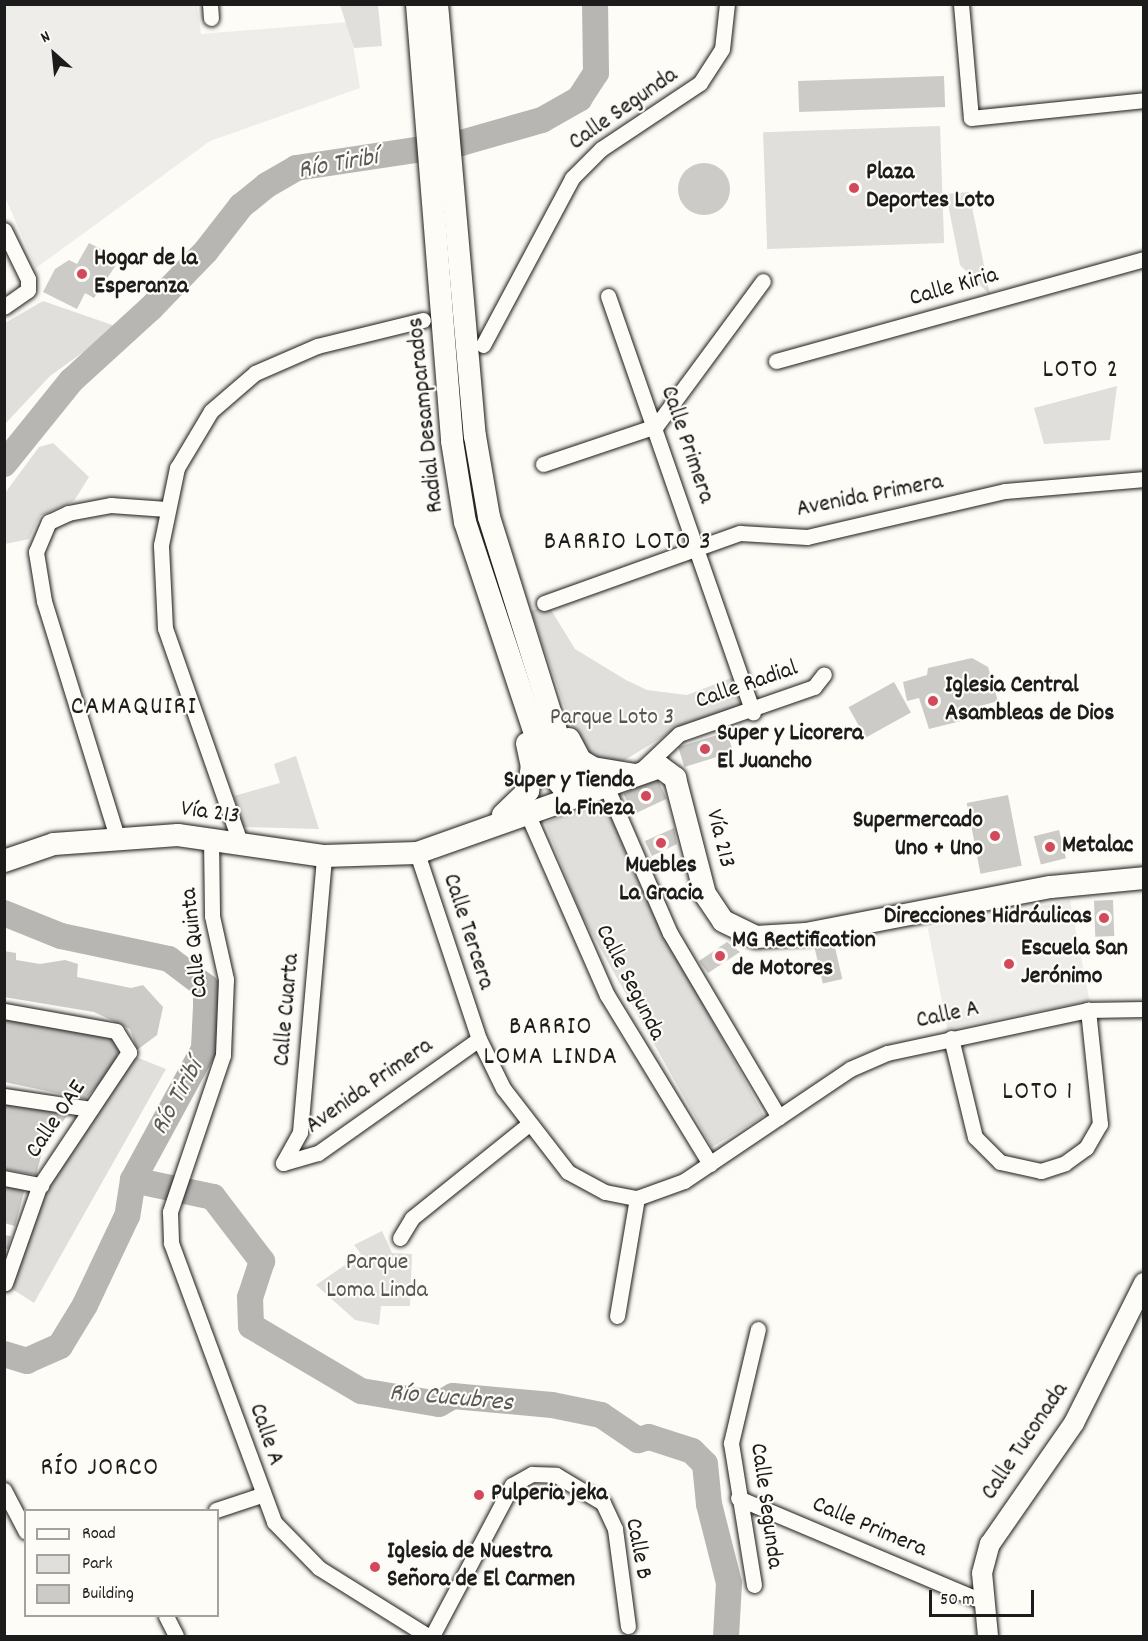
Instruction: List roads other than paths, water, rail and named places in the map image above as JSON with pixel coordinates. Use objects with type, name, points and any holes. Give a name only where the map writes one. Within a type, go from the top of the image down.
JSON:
[{"type":"main road","name":"Radial Desamparados","points":[[417,4],[431,49],[448,239],[475,436],[489,517],[564,757],[590,792]]},
{"type":"main road","name":"Radial Desamparados","points":[[431,49],[437,4]]},
{"type":"main road","name":"Radial Desamparados","points":[[448,239],[452,441],[465,522],[522,701],[546,767],[590,792]]},
{"type":"main road","points":[[545,697],[580,760],[592,768],[636,775]]},
{"type":"main road","points":[[522,701],[532,767],[534,799],[527,813]]},
{"type":"main road","points":[[475,834],[521,803],[532,767]]},
{"type":"main road","name":"Vía 213","points":[[4,861],[54,844],[117,837],[178,834],[324,856],[417,853],[660,767],[675,778],[705,894],[723,921],[756,937],[806,934],[1051,886],[1143,878]]},
{"type":"street","name":"Calle Segunda","points":[[483,345],[572,178],[601,149],[700,83],[722,49],[727,4]]},
{"type":"street","points":[[961,4],[971,118],[1143,100]]},
{"type":"street","points":[[4,230],[28,290],[4,307]]},
{"type":"street","name":"Calle Kiria","points":[[776,361],[1143,259]]},
{"type":"street","points":[[543,464],[656,426],[763,281]]},
{"type":"street","name":"Calle Primera","points":[[608,296],[698,546],[753,712]]},
{"type":"street","points":[[241,845],[165,627],[160,585],[165,509],[189,442],[211,411],[255,373],[317,346],[423,320]]},
{"type":"street","name":"Avenida Primera","points":[[544,603],[698,546],[740,533],[807,537],[1046,485],[1143,479]]},
{"type":"street","points":[[117,837],[44,601],[36,552],[50,522],[68,513],[111,505],[165,509]]},
{"type":"street","name":"Calle Radial","points":[[636,775],[679,734],[753,712],[814,687],[824,674]]},
{"type":"street","name":"Calle Radial","points":[[675,778],[672,751],[679,734]]},
{"type":"street","points":[[590,792],[680,952],[780,1117]]},
{"type":"street","name":"Calle Segunda","points":[[527,813],[607,995],[710,1164]]},
{"type":"street","name":"Calle Quinta","points":[[180,1178],[223,1055],[226,979],[212,916],[211,840]]},
{"type":"street","name":"Calle Tercera","points":[[417,853],[479,1039],[503,1088],[529,1124],[583,1184],[637,1198]]},
{"type":"street","name":"Calle Cuarta","points":[[283,1163],[300,1132],[324,856]]},
{"type":"street","name":"Calle A","points":[[637,1198],[684,1181],[850,1069],[887,1053],[1088,1010],[1143,1009]]},
{"type":"street","points":[[951,1038],[975,1137],[1000,1162],[1041,1171],[1065,1163],[1086,1148],[1100,1124],[1088,1010]]},
{"type":"street","name":"Calle 0AE","points":[[4,1011],[116,1030],[129,1052],[41,1185],[5,1283]]},
{"type":"street","name":"Avenida Primera","points":[[283,1163],[318,1153],[479,1039]]},
{"type":"street","points":[[4,1096],[91,1109]]},
{"type":"street","points":[[400,1238],[412,1218],[529,1124]]},
{"type":"street","points":[[4,1178],[41,1185]]},
{"type":"street","name":"Calle A","points":[[180,1178],[170,1212],[171,1242],[261,1495],[286,1538],[319,1568],[430,1636]]},
{"type":"street","points":[[617,1316],[637,1198]]},
{"type":"street","name":"Calle Tuconada","points":[[988,1636],[982,1600],[990,1544],[1074,1422],[1143,1283]]},
{"type":"street","name":"Calle Segunda","points":[[754,1585],[738,1498],[731,1443],[758,1329]]},
{"type":"street","name":"Calle B","points":[[430,1636],[512,1485],[532,1474],[556,1475],[603,1503],[615,1529],[628,1626]]},
{"type":"street","points":[[4,1490],[24,1528]]},
{"type":"street","points":[[219,1509],[261,1495]]},
{"type":"street","name":"Calle Primera","points":[[738,1498],[982,1600]]},
{"type":"street","points":[[166,1617],[176,1636]]},
{"type":"waterway","name":"Río Tiribí","points":[[4,464],[71,381],[151,308],[206,251],[241,206],[267,185],[296,168],[461,143],[542,120],[579,99],[596,73],[595,4]]},
{"type":"waterway","name":"Río Tiribí","points":[[4,913],[61,936],[169,959],[206,987],[204,1049],[133,1180],[127,1216],[85,1305],[60,1346],[27,1361],[4,1354]]},
{"type":"waterway","name":"Río Cucubres","points":[[133,1180],[213,1197],[262,1261],[250,1297],[251,1326],[361,1391],[439,1404],[453,1396],[552,1405],[601,1415],[638,1440],[649,1437],[692,1451],[705,1464],[709,1504],[729,1583],[726,1636]]},
{"type":"place","name":"Plaza Deportes Loto","points":[[854,188]]},
{"type":"place","name":"Hogar de la Esperanza","points":[[82,274]]},
{"type":"place","name":"Iglesia Central Asambleas de Dios","points":[[933,701]]},
{"type":"place","name":"Super y Licorera El Juancho","points":[[705,749]]},
{"type":"place","name":"Super y Tienda la Fineza","points":[[646,796]]},
{"type":"place","name":"Supermercado Uno + Uno","points":[[995,836]]},
{"type":"place","name":"Muebles La Gracia","points":[[661,843]]},
{"type":"place","name":"Metalac","points":[[1050,847]]},
{"type":"place","name":"Direcciones Hidráulicas","points":[[1104,918]]},
{"type":"place","name":"MG Rectification de Motores","points":[[720,956]]},
{"type":"place","name":"Escuela San Jerónimo","points":[[1009,964]]},
{"type":"place","name":"Pulperia jeka","points":[[479,1495]]},
{"type":"place","name":"Iglesia de Nuestra Señora de El Carmen","points":[[375,1567]]},
{"type":"district","name":"LOTO 2","points":[[1081,371]]},
{"type":"district","name":"BARRIO LOTO 3","points":[[628,543]]},
{"type":"district","name":"CAMAQUIRI","points":[[134,708]]},
{"type":"district","name":"BARRIO LOMA LINDA","points":[[551,1043]]},
{"type":"district","name":"LOTO 1","points":[[1038,1093]]},
{"type":"district","name":"RÍO JORCO","points":[[100,1469]]},
{"type":"park label","name":"Parque Loto 3","points":[[612,719]]},
{"type":"park label","name":"Parque Loma Linda","points":[[377,1278]]}]
